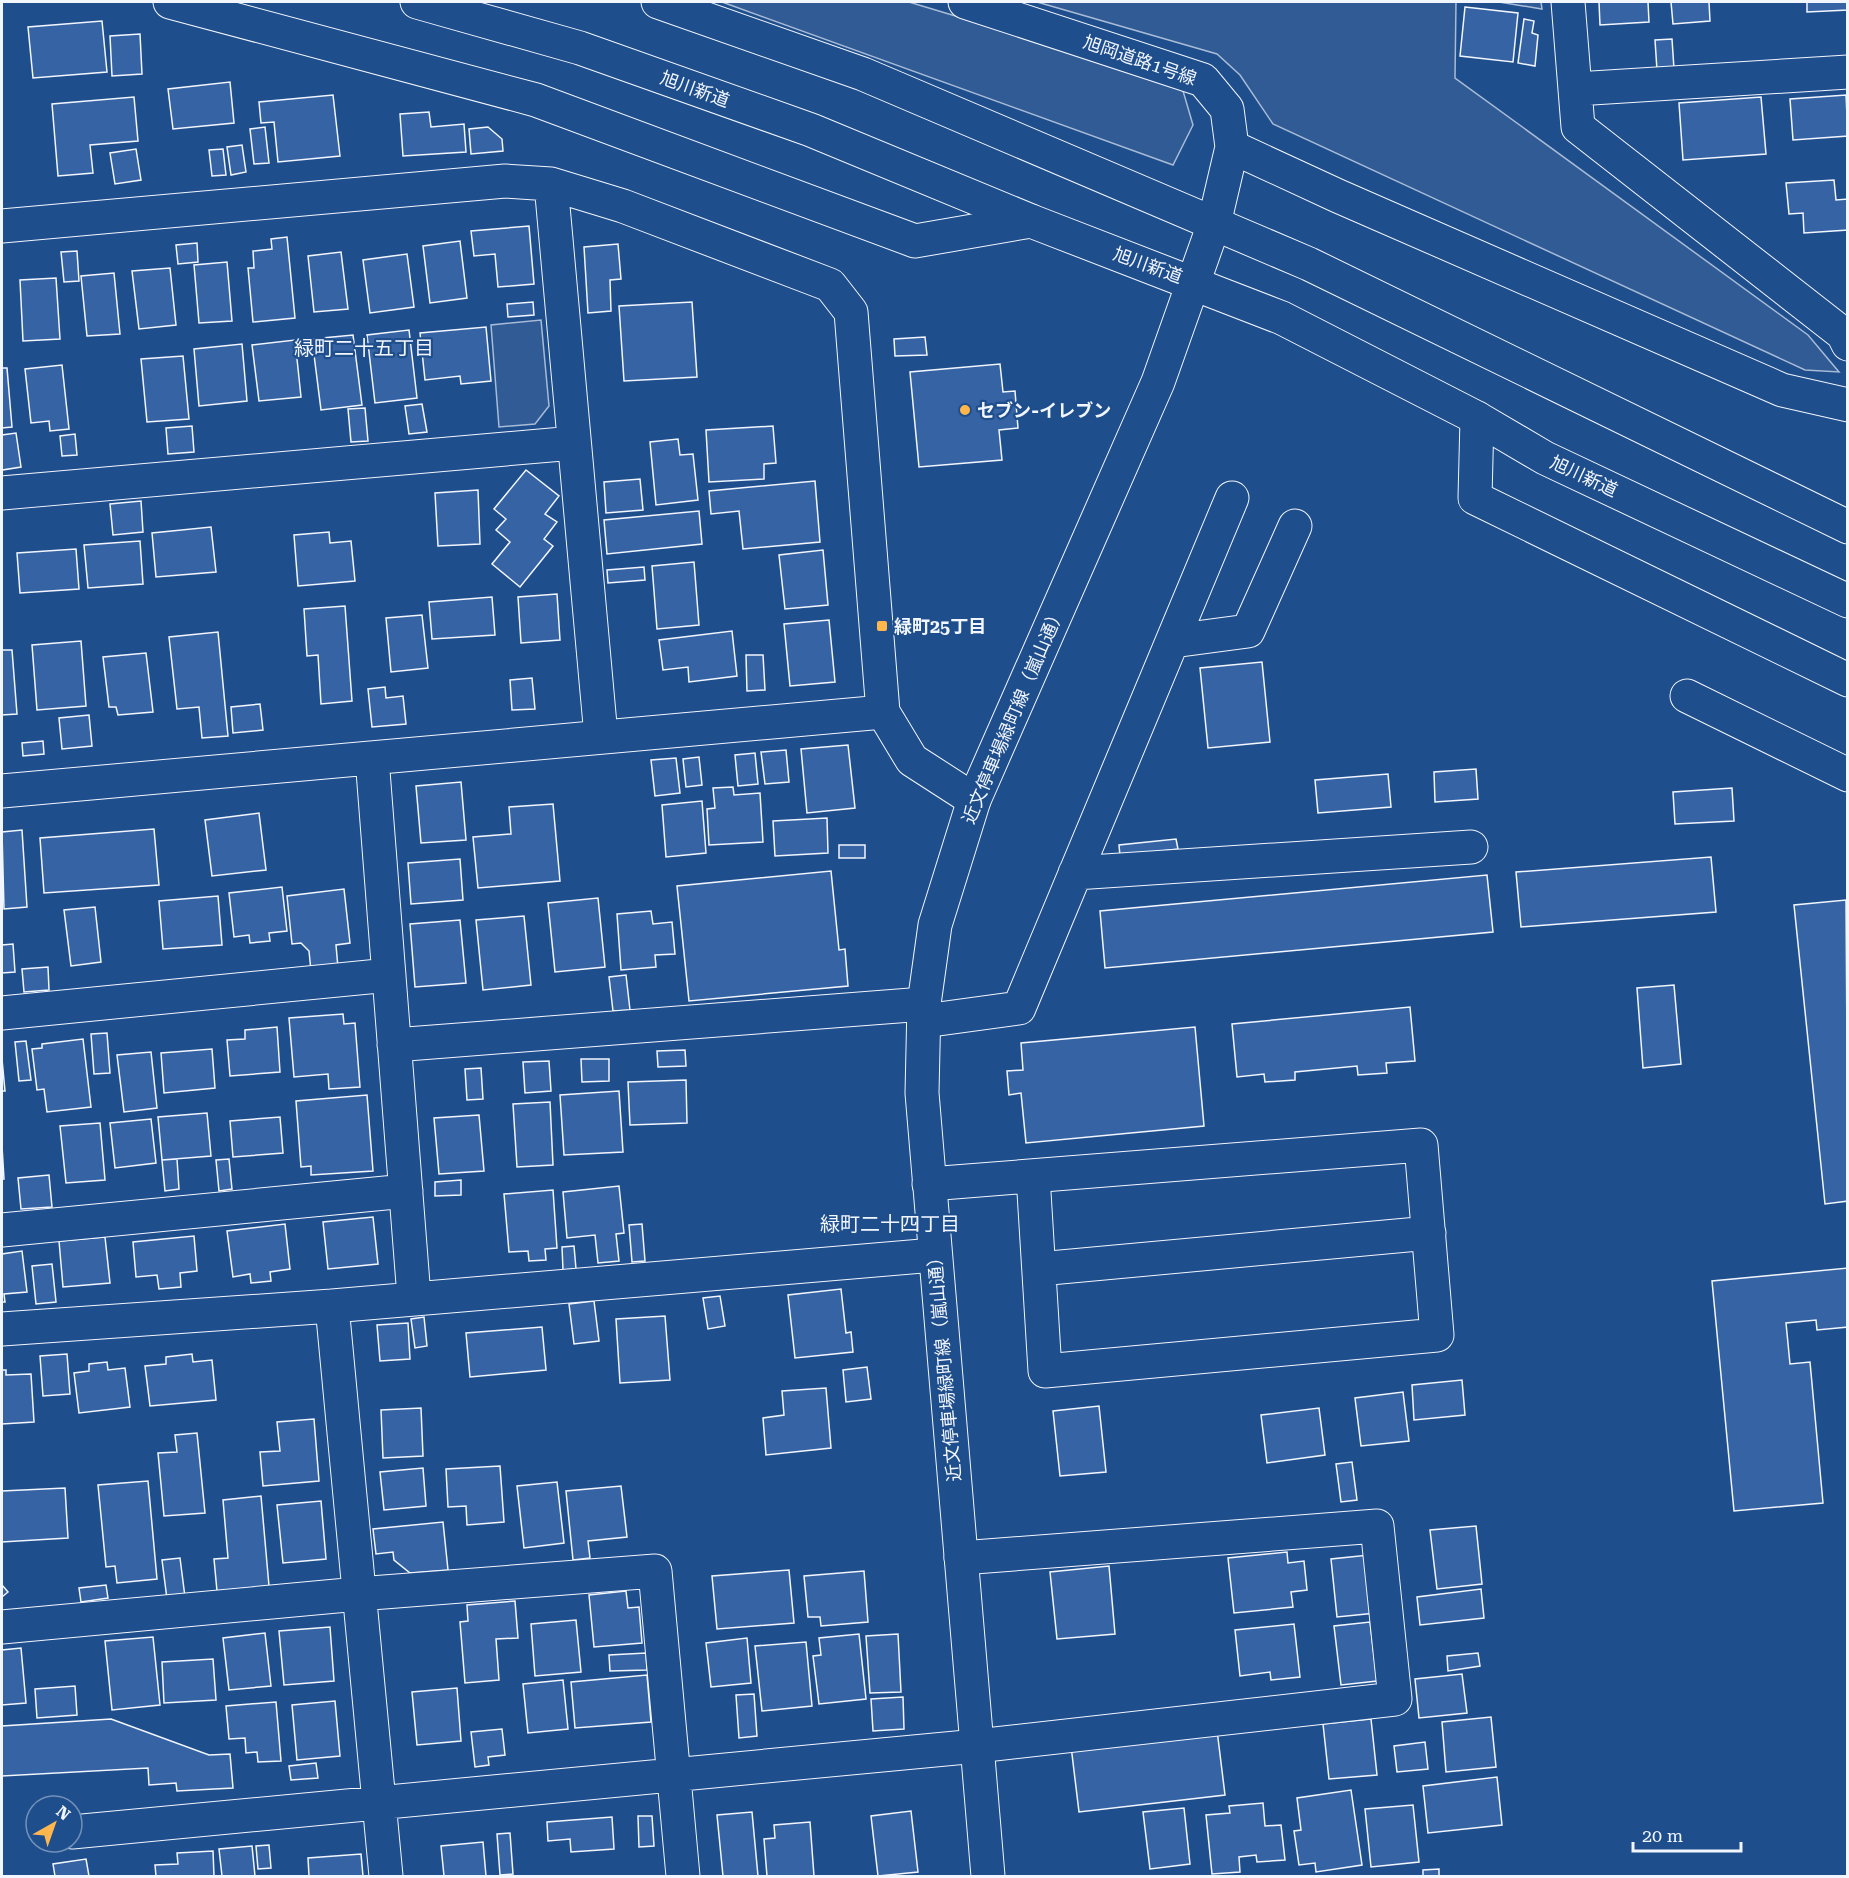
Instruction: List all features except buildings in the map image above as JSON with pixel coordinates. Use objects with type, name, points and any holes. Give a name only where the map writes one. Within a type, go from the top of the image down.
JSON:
[{"type":"main road","points":[[170,2],[536,100],[915,241],[1031,220]]},
{"type":"main road","name":"旭川新道","points":[[417,2],[580,48],[800,126],[1031,220],[1282,318],[1477,418],[1545,458],[1848,601]]},
{"type":"main road","points":[[658,2],[863,74],[1310,264],[1848,528]]},
{"type":"main road","name":"旭岡道路1号線","points":[[965,2],[1203,80],[1227,109],[1232,147],[1214,224]]},
{"type":"main road","points":[[1568,2],[1578,126],[1843,334],[1848,344]]},
{"type":"main road","points":[[1576,88],[1848,72]]},
{"type":"main road","points":[[1232,147],[1338,196],[1782,390],[1848,405]]},
{"type":"main road","points":[[2,226],[505,181],[551,184],[622,206],[830,285],[851,312],[883,712],[912,760],[974,800]]},
{"type":"main road","points":[[551,184],[601,736]]},
{"type":"main road","name":"近文停車場緑町線（嵐山通）","points":[[988,1876],[922,1093],[924,1012],[935,925],[974,800],[1158,382],[1214,224]]},
{"type":"main road","points":[[1477,418],[1474,498],[1848,680]]},
{"type":"main road","points":[[2,493],[574,443]]},
{"type":"main road","points":[[394,1045],[1019,1008],[1232,498]]},
{"type":"main road","points":[[1173,641],[1248,631],[1295,526]]},
{"type":"main road","points":[[1687,696],[1848,775]]},
{"type":"main road","points":[[2,791],[883,712]]},
{"type":"main road","points":[[372,758],[414,1297]]},
{"type":"main road","points":[[1075,873],[1471,847]]},
{"type":"main road","points":[[2,1013],[389,975]]},
{"type":"main road","points":[[929,1184],[1421,1145],[1437,1335],[1045,1371],[1033,1176]]},
{"type":"main road","points":[[2,1230],[406,1191]]},
{"type":"main road","points":[[1039,1269],[1429,1233]]},
{"type":"main road","points":[[2,1329],[332,1306],[414,1297],[934,1255]]},
{"type":"main road","points":[[332,1306],[386,1876]]},
{"type":"main road","points":[[84,1831],[977,1746],[1395,1699],[1377,1526],[961,1558]]},
{"type":"main road","points":[[2,1627],[358,1594],[655,1571],[683,1876]]},
{"type":"shaded area","points":[[722,2],[909,2],[1181,84],[1193,125],[1173,165]]},
{"type":"shaded area","points":[[1037,2],[1456,2],[1455,78],[1808,335],[1839,372],[1805,370],[1273,124],[1240,75],[1217,54]]},
{"type":"shaded area","points":[[1499,2],[1541,2],[1542,9]]},
{"type":"shaded area","points":[[541,320],[549,406],[535,424],[499,427],[491,325]]},
{"type":"place","name":"セブン-イレブン","points":[[965,410]]},
{"type":"place","name":"緑町25丁目","points":[[882,626]]},
{"type":"district","name":"緑町二十五丁目","points":[[364,348]]},
{"type":"district","name":"緑町二十四丁目","points":[[890,1224]]}]
